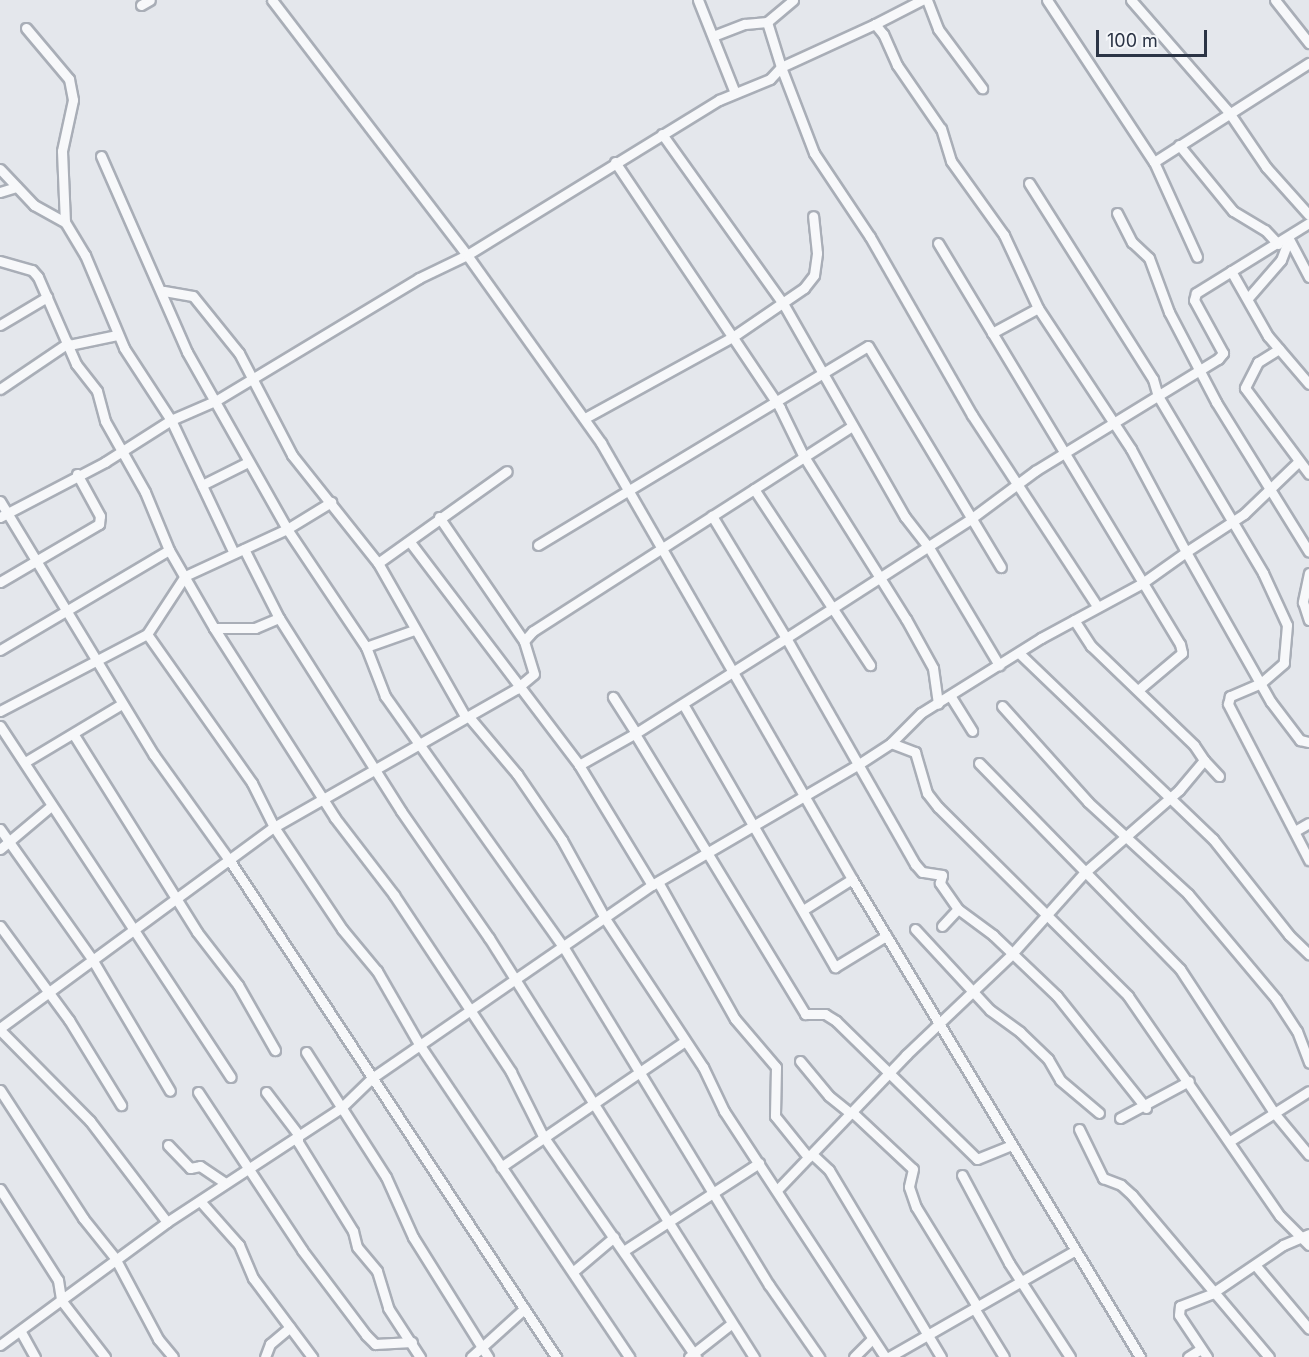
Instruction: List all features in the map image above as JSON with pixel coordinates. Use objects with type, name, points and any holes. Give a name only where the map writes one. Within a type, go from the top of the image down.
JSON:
[{"type":"street","points":[[272,0],[467,255],[585,418],[629,488],[852,879],[1074,1251],[1140,1357]]},
{"type":"street","points":[[698,0],[735,93]]},
{"type":"street","points":[[713,36],[745,24],[767,22],[792,0]]},
{"type":"street","points":[[895,0],[900,10]]},
{"type":"street","points":[[4,514],[122,450],[171,420],[217,400],[414,281],[467,255],[662,134],[735,93],[762,84],[781,67],[922,0]]},
{"type":"street","points":[[927,0],[938,29],[982,88]]},
{"type":"street","points":[[1047,0],[1154,162],[1197,257]]},
{"type":"street","points":[[1131,0],[1228,111],[1266,167],[1309,215]]},
{"type":"street","points":[[1275,0],[1309,43]]},
{"type":"street","points":[[767,22],[781,67],[814,153],[870,237],[1017,484],[1097,606]]},
{"type":"street","points":[[875,24],[940,129],[951,161],[1004,235],[1038,308],[1114,425],[1261,683],[1300,740],[1309,742]]},
{"type":"street","points":[[26,28],[69,79],[71,89],[62,151],[65,222],[85,255],[117,335],[171,420],[234,553]]},
{"type":"street","points":[[1154,162],[1228,111],[1309,63]]},
{"type":"street","points":[[662,134],[784,305],[905,517],[928,546],[999,665]]},
{"type":"street","points":[[1179,145],[1233,211],[1265,230],[1278,244]]},
{"type":"street","points":[[101,156],[164,291],[187,352],[217,400],[248,462],[287,529],[366,648],[385,696],[416,745],[433,760],[564,948],[714,1192],[819,1357]]},
{"type":"street","points":[[615,162],[734,336],[803,455],[881,578],[933,669],[938,704]]},
{"type":"street","points":[[0,168],[34,205],[65,222]]},
{"type":"street","points":[[1029,183],[1153,379],[1158,396],[1233,522],[1287,625],[1284,663],[1261,683],[1230,696],[1228,704],[1309,860]]},
{"type":"street","points":[[0,192],[16,187]]},
{"type":"street","points":[[1117,213],[1132,242],[1149,258],[1169,312],[1200,371],[1267,489],[1309,552]]},
{"type":"street","points":[[585,418],[734,336],[784,305],[813,275],[813,216]]},
{"type":"street","points":[[579,765],[683,704],[733,670],[881,578],[972,518],[1017,484],[1200,371],[1223,353],[1194,300],[1196,293],[1289,239],[1309,223]]},
{"type":"street","points":[[1289,239],[1309,277]]},
{"type":"street","points":[[1248,298],[1281,260],[1289,239]]},
{"type":"street","points":[[938,243],[1182,653],[1138,690]]},
{"type":"street","points":[[1,258],[32,270],[47,297],[76,364],[97,391],[105,421],[122,450],[169,550],[214,628],[325,802],[511,1072],[543,1136],[625,1250],[693,1356],[731,1324]]},
{"type":"street","points":[[1231,271],[1279,349],[1309,384]]},
{"type":"street","points":[[164,291],[193,296],[212,314],[252,379],[292,455],[332,502],[378,563],[414,630],[467,716],[531,794],[606,920],[685,1041],[759,1163],[871,1340],[887,1357],[1074,1251]]},
{"type":"street","points":[[0,325],[47,297]]},
{"type":"street","points":[[992,333],[1038,308]]},
{"type":"street","points":[[0,389],[68,344],[117,335]]},
{"type":"street","points":[[538,545],[773,400],[823,371],[871,348],[1001,567]]},
{"type":"street","points":[[1279,349],[1258,362],[1245,388],[1309,474]]},
{"type":"street","points":[[524,641],[544,622],[661,544],[712,516],[803,455],[852,426]]},
{"type":"street","points":[[0,1345],[21,1332],[115,1258],[298,1134],[341,1108],[372,1078],[419,1044],[471,1012],[655,884],[859,764],[891,743],[921,713],[951,697],[1097,606],[1142,584],[1233,522],[1299,461]]},
{"type":"street","points":[[202,485],[248,462]]},
{"type":"street","points":[[378,563],[507,471]]},
{"type":"street","points":[[0,582],[40,562],[99,524],[100,516],[77,474]]},
{"type":"street","points":[[754,489],[870,665]]},
{"type":"street","points":[[0,501],[4,514],[40,562],[92,658],[230,861],[556,1357]]},
{"type":"street","points":[[0,711],[92,658],[147,634],[185,576],[287,529],[332,502]]},
{"type":"street","points":[[712,516],[786,638],[915,864],[922,872],[942,875],[940,883],[958,909],[1057,996],[1146,1108]]},
{"type":"street","points":[[167,1222],[90,1121],[0,1029],[45,990],[230,861],[274,827],[325,802],[416,745],[516,688],[536,668],[524,641],[440,517]]},
{"type":"street","points":[[410,542],[516,688],[579,765],[655,884],[735,1019],[776,1067],[775,1116],[810,1155],[829,1170],[941,1357]]},
{"type":"street","points":[[244,549],[279,618],[376,772],[517,980],[753,1357]]},
{"type":"street","points":[[0,650],[169,550]]},
{"type":"street","points":[[1309,573],[1303,602],[1309,620]]},
{"type":"street","points":[[214,628],[255,628],[279,618]]},
{"type":"street","points":[[1074,620],[1091,645],[1138,690],[1219,776]]},
{"type":"street","points":[[366,648],[414,630]]},
{"type":"street","points":[[147,634],[252,783],[274,827],[342,929],[377,970],[419,1044],[501,1167],[575,1270],[629,1357]]},
{"type":"street","points":[[1019,653],[1168,800],[1213,839],[1289,935],[1309,954]]},
{"type":"street","points":[[613,697],[705,855],[805,1014],[825,1014],[836,1021],[888,1076],[977,1159],[1011,1145]]},
{"type":"street","points":[[951,697],[972,731]]},
{"type":"street","points":[[25,762],[74,735],[122,704]]},
{"type":"street","points":[[683,704],[755,824],[835,967],[886,936]]},
{"type":"street","points":[[1002,706],[1125,838],[1188,894],[1276,999],[1297,1031],[1309,1063]]},
{"type":"street","points":[[0,726],[231,1077]]},
{"type":"street","points":[[74,735],[178,896],[198,932],[238,985],[275,1050]]},
{"type":"street","points":[[891,743],[915,752],[927,793],[1128,996],[1190,1081],[1280,1216],[1307,1239]]},
{"type":"street","points":[[777,1190],[1011,955],[1084,873],[1168,800],[1204,760]]},
{"type":"street","points":[[979,763],[1180,969],[1275,1114],[1309,1155]]},
{"type":"street","points":[[0,849],[51,806]]},
{"type":"street","points":[[1295,831],[1309,823]]},
{"type":"street","points":[[0,829],[92,959],[170,1091]]},
{"type":"street","points":[[802,910],[852,879]]},
{"type":"street","points":[[942,926],[958,909]]},
{"type":"street","points":[[0,926],[121,1105]]},
{"type":"street","points":[[915,929],[975,989],[990,1010],[1020,1032],[1048,1059],[1060,1080],[1098,1113]]},
{"type":"street","points":[[501,1167],[543,1136],[685,1041]]},
{"type":"street","points":[[306,1052],[386,1177],[413,1237],[485,1353]]},
{"type":"street","points":[[800,1061],[829,1096],[852,1113],[913,1169],[909,1187],[916,1207],[1004,1357]]},
{"type":"street","points":[[1120,1118],[1146,1108],[1190,1081]]},
{"type":"street","points":[[0,1090],[77,1210],[115,1258],[158,1339],[173,1357]]},
{"type":"street","points":[[1230,1141],[1309,1091]]},
{"type":"street","points":[[198,1092],[252,1167],[262,1192],[366,1335],[375,1344],[412,1342]]},
{"type":"street","points":[[266,1092],[298,1134],[298,1142],[353,1231],[357,1247],[377,1271],[388,1308],[420,1357]]},
{"type":"street","points":[[1079,1129],[1103,1178],[1121,1185],[1132,1195],[1211,1294],[1269,1357]]},
{"type":"street","points":[[168,1145],[190,1168],[200,1166],[225,1183]]},
{"type":"street","points":[[625,1250],[759,1163]]},
{"type":"street","points":[[962,1174],[1023,1281],[1070,1357]]},
{"type":"street","points":[[0,1189],[58,1280],[61,1300],[105,1357]]},
{"type":"street","points":[[200,1201],[239,1245],[253,1278],[312,1357]]},
{"type":"street","points":[[575,1270],[614,1237]]},
{"type":"street","points":[[1207,1357],[1199,1350],[1178,1308],[1211,1294],[1256,1266],[1283,1245],[1307,1239]]},
{"type":"street","points":[[1256,1266],[1309,1329]]},
{"type":"street","points":[[471,1357],[485,1353],[524,1309]]},
{"type":"street","points":[[265,1357],[270,1344],[290,1327]]},
{"type":"street","points":[[21,1332],[35,1357]]},
{"type":"street","points":[[854,1357],[871,1340]]},
{"type":"street","points":[[1188,1357],[1199,1350]]}]
